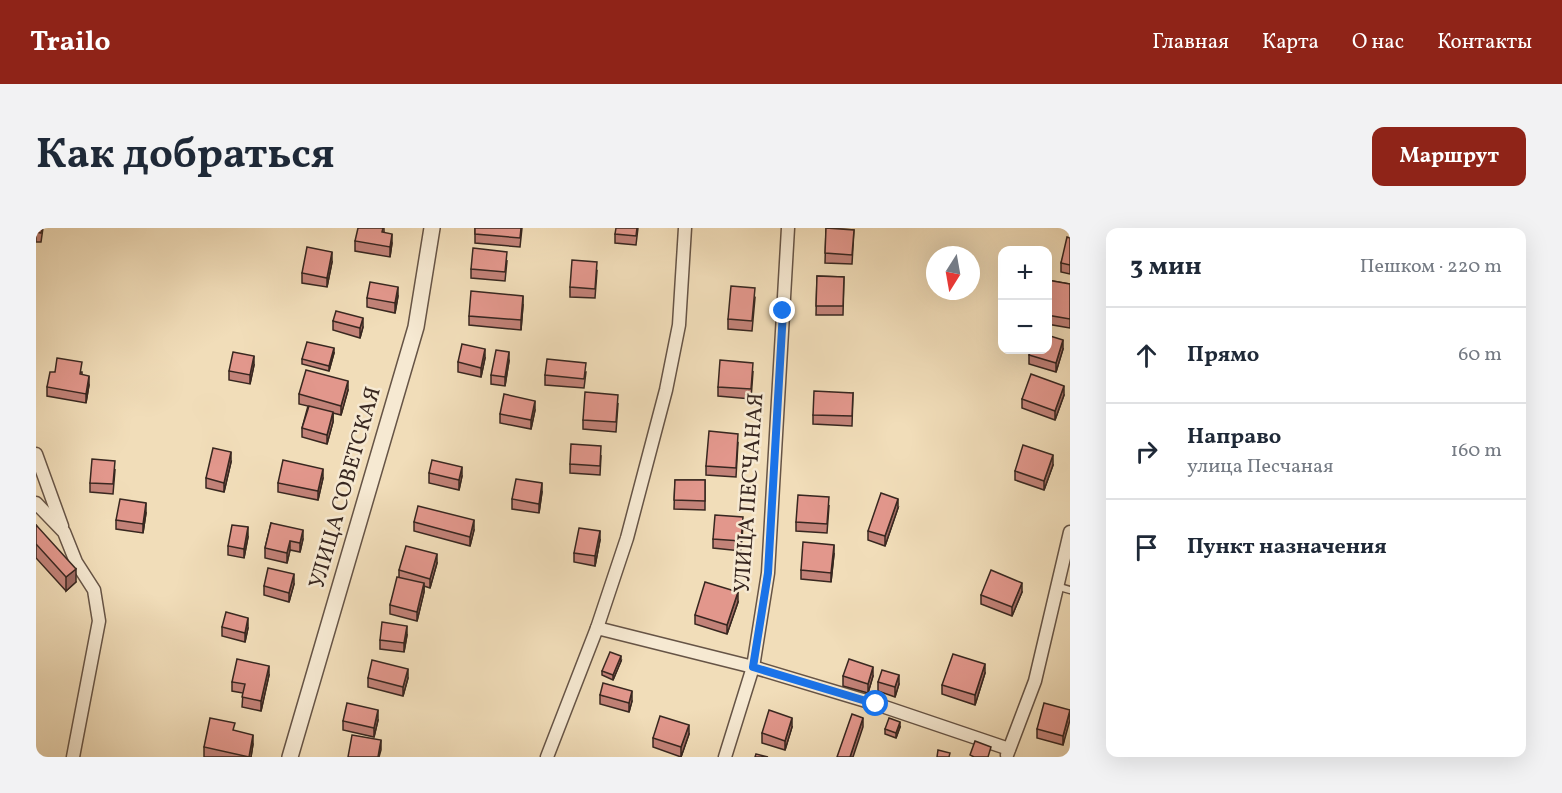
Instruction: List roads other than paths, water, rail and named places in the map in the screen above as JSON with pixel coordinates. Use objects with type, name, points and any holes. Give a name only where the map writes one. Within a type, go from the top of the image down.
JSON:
[{"type":"street","name":"УЛИЦА СОВЕТСКАЯ","points":[[290,757],[416,327],[432,228]]},
{"type":"street","points":[[547,757],[597,628],[627,538],[666,390],[679,325],[686,228]]},
{"type":"street","name":"УЛИЦА ПЕСЧАНАЯ","points":[[726,757],[753,667],[768,573],[788,228]]},
{"type":"street","points":[[36,454],[76,562],[94,590],[99,621],[73,757]]},
{"type":"street","points":[[36,503],[64,532]]},
{"type":"street","points":[[597,628],[753,667],[876,704],[1008,753],[1035,681],[1070,532]]},
{"type":"lane","points":[[1056,586],[1070,590]]}]
